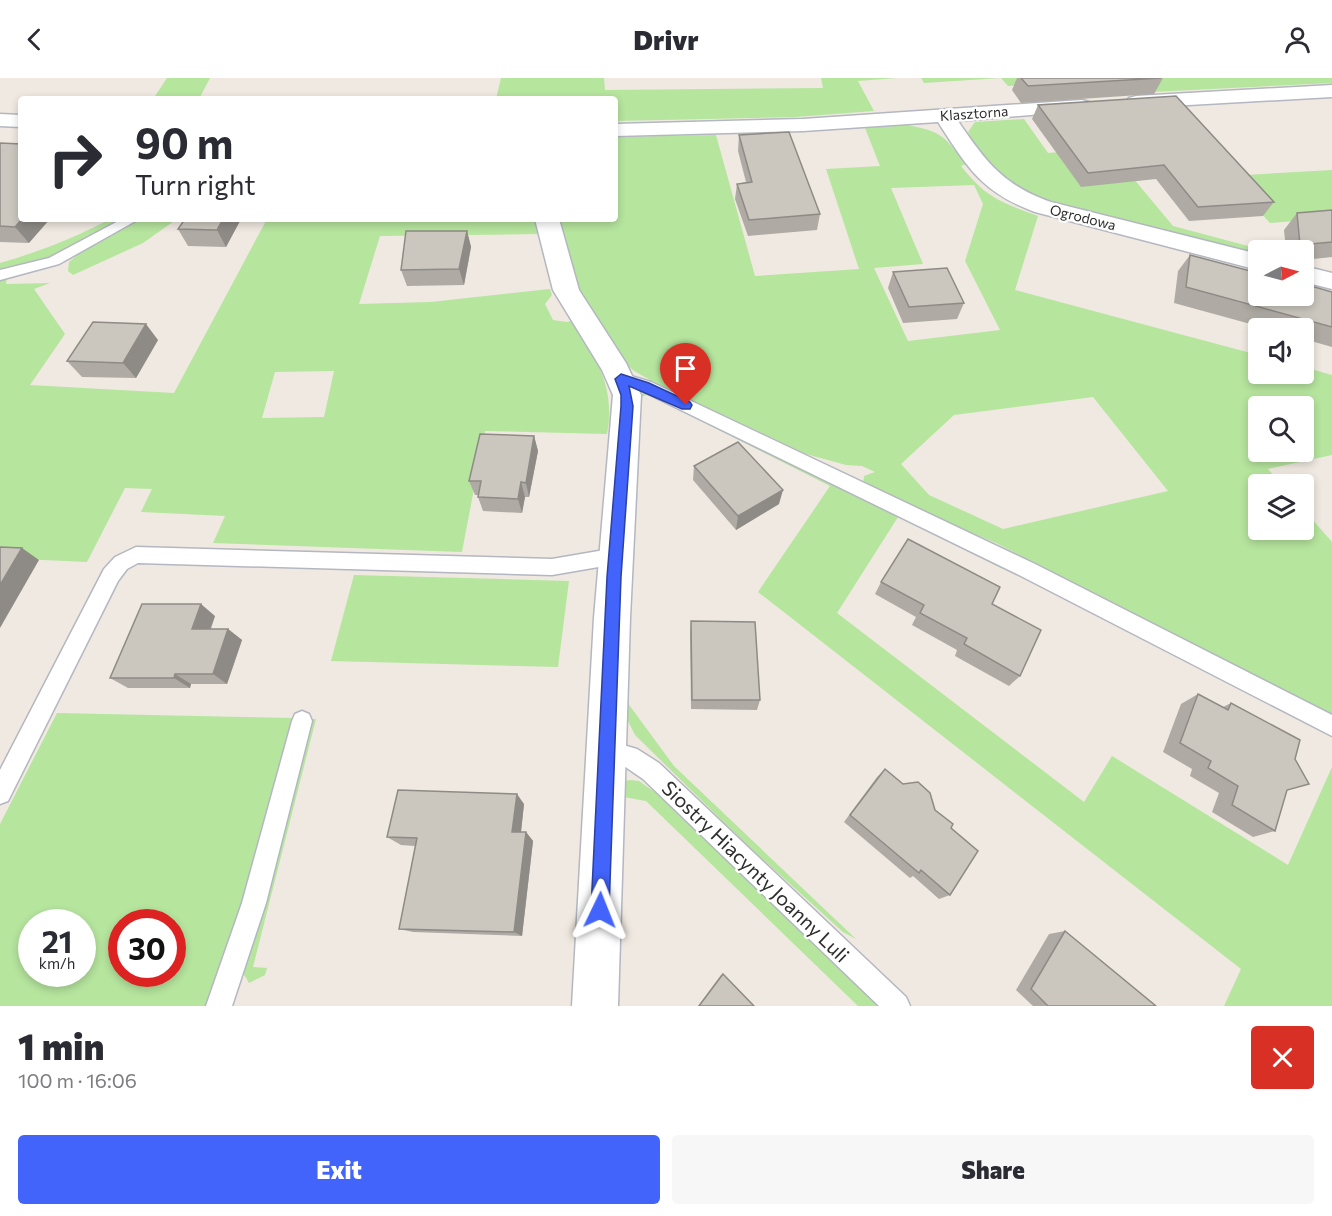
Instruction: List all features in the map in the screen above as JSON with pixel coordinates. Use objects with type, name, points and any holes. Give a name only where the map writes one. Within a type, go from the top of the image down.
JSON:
[{"type":"street","name":"Klasztorna","points":[[618,129],[803,125],[1332,91]]},
{"type":"street","name":"Ogrodowa","points":[[944,115],[986,175],[997,187],[1010,195],[1043,207],[1248,259]]},
{"type":"street","points":[[0,120],[18,121]]},
{"type":"street","points":[[548,222],[569,298],[621,379],[627,395],[616,556],[595,1006]]},
{"type":"street","points":[[1314,276],[1332,281]]},
{"type":"lane","points":[[0,275],[60,258],[126,222]]},
{"type":"lane","points":[[621,379],[645,386],[1028,570],[1332,726]]},
{"type":"lane","points":[[0,793],[111,575],[121,563],[136,555],[552,567],[616,556]]},
{"type":"lane","points":[[219,1006],[254,903],[302,721]]},
{"type":"lane","name":"Siostry Hiacynty Joanny Luli","points":[[606,751],[629,757],[651,771],[897,1006]]},
{"type":"green space","points":[[167,78],[210,78],[201,96],[155,96]]},
{"type":"green space","points":[[501,78],[604,78],[605,90],[823,88],[821,78],[897,78],[858,81],[874,111],[796,117],[618,121],[618,96],[497,96]]},
{"type":"green space","points":[[921,78],[1001,78],[924,83]]},
{"type":"green space","points":[[1001,78],[1332,78],[1332,83],[1152,92],[1048,84],[1008,86]]},
{"type":"green space","points":[[1024,119],[1048,153],[1108,148],[1173,226],[1248,246],[1248,252],[1030,195],[1000,177],[972,140],[968,132],[975,122]]},
{"type":"green space","points":[[907,125],[936,133],[953,147],[966,164],[961,166],[978,185],[995,198],[1038,216],[1015,290],[1248,352],[1248,384],[1314,384],[1314,370],[1332,375],[1332,455],[1314,459],[1314,396],[1248,396],[1248,462],[1300,462],[1268,469],[1272,474],[1248,474],[1248,540],[1314,540],[1314,521],[1332,542],[1332,716],[996,543],[863,486],[864,476],[875,472],[862,466],[846,465],[806,454],[661,386],[634,371],[616,355],[579,295],[557,222],[618,222],[618,137],[716,135],[755,276],[859,269],[826,169],[880,166],[865,128]],"holes":[[[974,185],[983,204],[965,261],[1000,330],[908,341],[874,268],[923,264],[891,188]],[[1093,397],[1168,491],[1003,529],[929,495],[901,464],[954,415]]]},
{"type":"green space","points":[[1332,170],[1332,218],[1270,223],[1227,176]]},
{"type":"green space","points":[[104,222],[120,222],[53,256],[0,272],[0,263]]},
{"type":"green space","points":[[135,222],[173,222],[143,243],[73,275],[68,271],[69,262],[81,252]]},
{"type":"green space","points":[[265,222],[540,222],[540,234],[380,236],[359,304],[431,302],[550,289],[552,295],[545,304],[553,320],[567,322],[574,320],[596,360],[606,388],[609,418],[607,434],[485,431],[462,552],[213,543],[225,516],[141,512],[152,489],[125,488],[87,562],[0,558],[0,278],[7,277],[6,284],[50,283],[34,289],[65,334],[30,385],[174,393]],"holes":[[[334,371],[324,417],[262,418],[275,372]]]},
{"type":"green space","points":[[648,394],[640,398],[637,395]]},
{"type":"green space","points":[[648,394],[1001,564],[1003,569],[898,517],[837,613],[1084,802],[1112,756],[1288,865],[1332,767],[1332,1006],[1224,1006],[1241,969],[758,592],[830,486]]},
{"type":"green space","points":[[354,575],[569,581],[558,667],[331,661]]},
{"type":"green space","points":[[624,698],[674,766],[856,939],[843,932],[747,845],[635,735],[622,709]]},
{"type":"green space","points":[[57,713],[294,718],[251,881],[209,1006],[0,1006],[0,824]]},
{"type":"green space","points":[[311,719],[316,719],[253,967],[267,968],[265,975],[249,983],[242,971]]},
{"type":"green space","points":[[639,781],[666,800],[881,1006],[858,1006],[646,801],[618,796],[618,782]]},
{"type":"building","points":[[1021,78],[1161,78],[1028,86]]},
{"type":"building","points":[[1176,96],[1274,202],[1198,207],[1164,165],[1088,173],[1038,105]]},
{"type":"building","points":[[789,132],[820,214],[749,220],[737,184],[752,182],[739,135]]},
{"type":"building","points":[[0,143],[18,144],[19,222],[15,227],[0,226]]},
{"type":"building","points":[[1332,210],[1332,242],[1314,244],[1314,240],[1300,240],[1297,213]]},
{"type":"building","points":[[183,222],[221,222],[217,230],[178,229]]},
{"type":"building","points":[[406,231],[467,231],[459,269],[401,270]]},
{"type":"building","points":[[1190,255],[1248,270],[1248,304],[1186,287]]},
{"type":"building","points":[[947,268],[964,303],[909,307],[893,272]]},
{"type":"building","points":[[1314,287],[1332,292],[1332,327],[1314,322],[1314,318],[1299,318],[1255,306],[1314,306]]},
{"type":"building","points":[[93,322],[146,324],[123,363],[67,361]]},
{"type":"building","points":[[480,434],[534,436],[526,483],[521,482],[518,499],[478,497],[481,481],[469,481]]},
{"type":"building","points":[[738,442],[783,490],[738,516],[694,466]]},
{"type":"building","points":[[908,539],[1000,587],[992,604],[1041,630],[1020,676],[964,644],[967,638],[920,613],[924,605],[881,582]]},
{"type":"building","points":[[0,547],[22,548],[0,585]]},
{"type":"building","points":[[142,604],[201,604],[192,629],[228,629],[213,674],[175,674],[174,678],[110,678]]},
{"type":"building","points":[[691,621],[755,622],[760,700],[692,700]]},
{"type":"building","points":[[1198,694],[1228,710],[1231,703],[1300,740],[1295,759],[1309,784],[1287,790],[1275,831],[1232,805],[1238,786],[1208,768],[1211,761],[1180,743]]},
{"type":"building","points":[[885,769],[903,784],[918,782],[930,793],[935,810],[953,824],[951,828],[978,851],[950,895],[921,870],[919,873],[850,815]]},
{"type":"building","points":[[398,790],[517,794],[512,832],[526,832],[514,932],[399,929],[417,838],[387,837]]},
{"type":"building","points":[[1065,931],[1156,1006],[1048,1006],[1031,989]]},
{"type":"building","points":[[723,974],[754,1006],[699,1006]]},
{"type":"route","points":[[600,910],[614,577],[627,406],[627,395],[621,379],[633,381],[686,405]]}]
